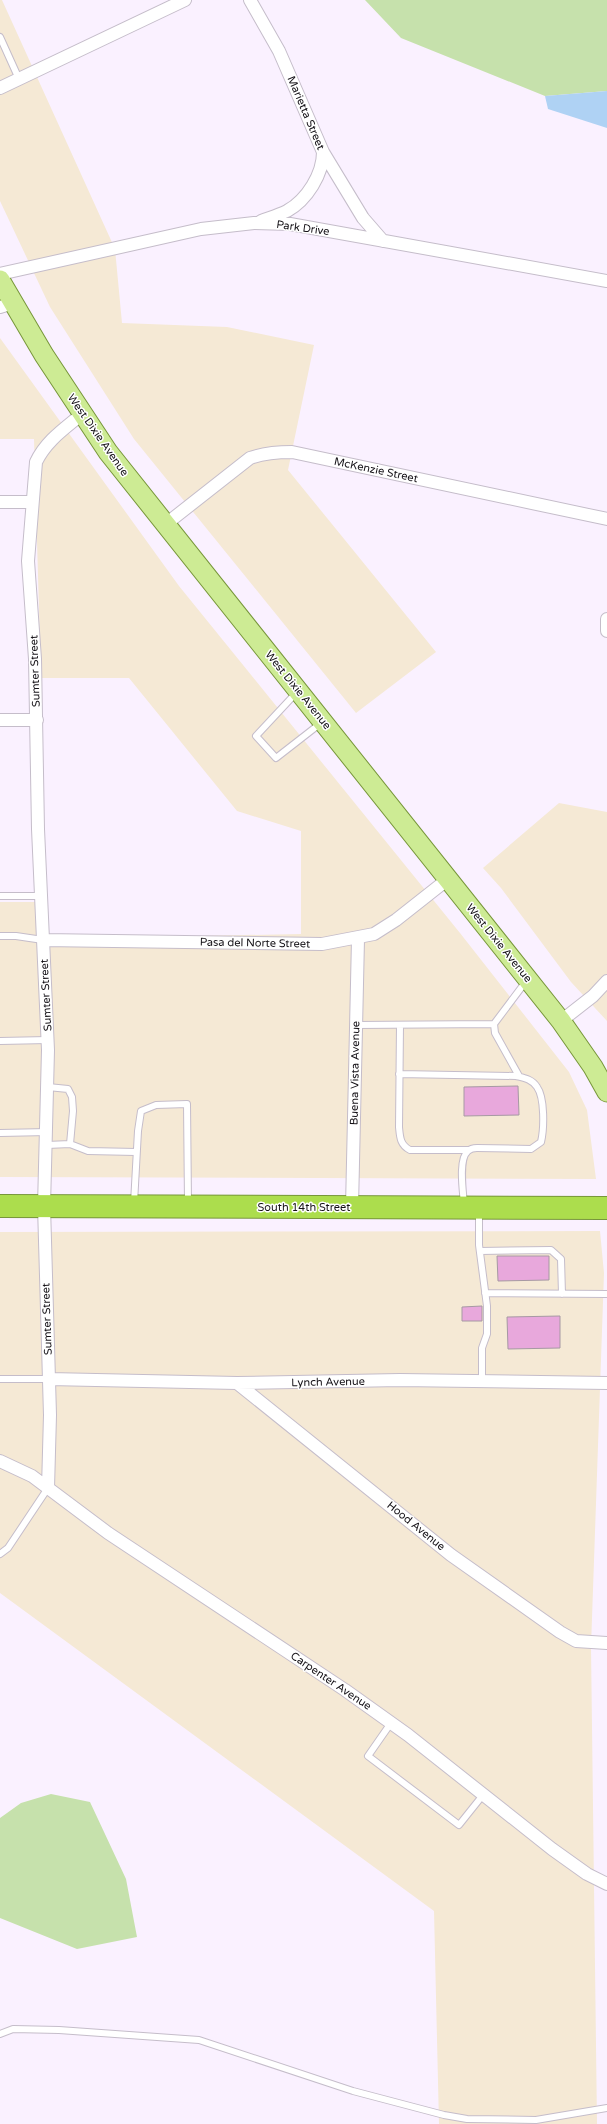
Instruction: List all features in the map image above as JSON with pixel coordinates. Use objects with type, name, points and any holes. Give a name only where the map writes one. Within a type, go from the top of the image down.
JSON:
[{"type":"highway","name":"South 14th Street","points":[[0,1206],[607,1208]]},
{"type":"main road","name":"West Dixie Avenue","points":[[0,280],[6,305],[108,452],[561,1021],[593,1067],[607,1092]]},
{"type":"street","points":[[0,88],[185,0]]},
{"type":"street","name":"Marietta Street","points":[[250,0],[279,52],[323,152],[323,161],[319,174],[306,194],[286,212],[254,223]]},
{"type":"street","points":[[323,152],[363,218],[383,241]]},
{"type":"street","name":"Park Drive","points":[[0,274],[200,230],[254,223],[290,224],[607,282]]},
{"type":"street","name":"Sumter Street","points":[[48,1488],[49,1379],[45,1298],[44,1206],[48,1132],[48,1040],[38,829],[36,659],[28,561],[36,462],[50,440],[82,414]]},
{"type":"street","name":"McKenzie Street","points":[[166,524],[250,458],[265,453],[282,452],[292,452],[607,519]]},
{"type":"street","points":[[0,502],[32,502]]},
{"type":"street","points":[[607,619],[607,632]]},
{"type":"street","points":[[0,720],[36,720]]},
{"type":"street","name":"Pasa del Norte Street","points":[[43,940],[322,944],[374,934],[396,920],[448,879]]},
{"type":"street","name":"Buena Vista Avenue","points":[[352,1207],[358,938]]},
{"type":"street","points":[[561,1021],[593,996],[607,981]]},
{"type":"street","name":"Lynch Avenue","points":[[49,1379],[237,1383],[400,1380],[607,1383]]},
{"type":"street","name":"Hood Avenue","points":[[237,1383],[451,1555],[560,1632],[576,1641],[592,1644],[607,1643]]},
{"type":"street","points":[[0,1461],[32,1476],[48,1488]]},
{"type":"street","name":"Carpenter Avenue","points":[[48,1488],[108,1533],[345,1690],[391,1723],[552,1849],[587,1874],[607,1884]]},
{"type":"lane","points":[[0,37],[19,79]]},
{"type":"lane","points":[[298,691],[256,736],[276,758],[323,722]]},
{"type":"lane","points":[[0,896],[41,896]]},
{"type":"lane","points":[[0,936],[16,936],[43,940]]},
{"type":"lane","points":[[519,1076],[495,1033],[494,1024],[528,979]]},
{"type":"lane","points":[[356,1025],[494,1024]]},
{"type":"lane","points":[[399,1074],[519,1076],[529,1079],[538,1087],[541,1100],[544,1131],[541,1142],[531,1149],[477,1148],[469,1150],[410,1150],[404,1147],[400,1138],[399,1127],[399,1074],[400,1025]]},
{"type":"lane","points":[[0,1041],[48,1040]]},
{"type":"lane","points":[[48,1087],[68,1089],[72,1097],[70,1144]]},
{"type":"lane","points":[[134,1206],[136,1152],[141,1111],[156,1105],[187,1104],[188,1206]]},
{"type":"lane","points":[[0,1133],[48,1132]]},
{"type":"lane","points":[[47,1145],[70,1144],[88,1151],[136,1152]]},
{"type":"lane","points":[[469,1150],[464,1156],[462,1166],[480,1251],[488,1334],[482,1348],[482,1382]]},
{"type":"lane","points":[[480,1251],[551,1250],[561,1259],[562,1294]]},
{"type":"lane","points":[[485,1293],[607,1294]]},
{"type":"lane","points":[[0,1379],[49,1379]]},
{"type":"lane","points":[[0,1554],[8,1548],[48,1488]]},
{"type":"lane","points":[[391,1723],[368,1756],[459,1825],[483,1794]]},
{"type":"lane","points":[[0,2034],[13,2029],[52,2030],[199,2040],[353,2091],[444,2115],[467,2119],[536,2120],[607,2108]]},
{"type":"shaded area","points":[[0,0],[2,0],[115,249],[122,323],[227,327],[314,345],[288,470],[436,652],[356,713],[134,439],[50,307],[0,201]]},
{"type":"shaded area","points":[[0,338],[179,586],[460,933],[569,1072],[587,1110],[596,1179],[0,1177],[0,902],[38,902],[39,939],[301,934],[301,831],[237,811],[129,678],[41,678],[34,439],[0,439]]},
{"type":"shaded area","points":[[559,803],[607,812],[607,1021],[571,982],[501,888],[483,868]]},
{"type":"shaded area","points":[[600,1231],[604,1273],[591,1647],[597,2124],[439,2124],[434,1911],[0,1593],[0,1232]]},
{"type":"green space","points":[[365,0],[607,0],[607,91],[545,96],[401,38]]},
{"type":"green space","points":[[51,1794],[90,1802],[126,1879],[137,1937],[77,1949],[0,1918],[0,1818],[21,1803]]},
{"type":"water","points":[[607,91],[607,128],[548,109],[545,96]]},
{"type":"building","points":[[518,1086],[519,1115],[464,1116],[464,1087]]},
{"type":"building","points":[[497,1256],[549,1256],[549,1280],[498,1281]]},
{"type":"building","points":[[482,1306],[482,1321],[462,1321],[462,1307]]},
{"type":"building","points":[[560,1316],[560,1348],[508,1349],[507,1317]]}]
